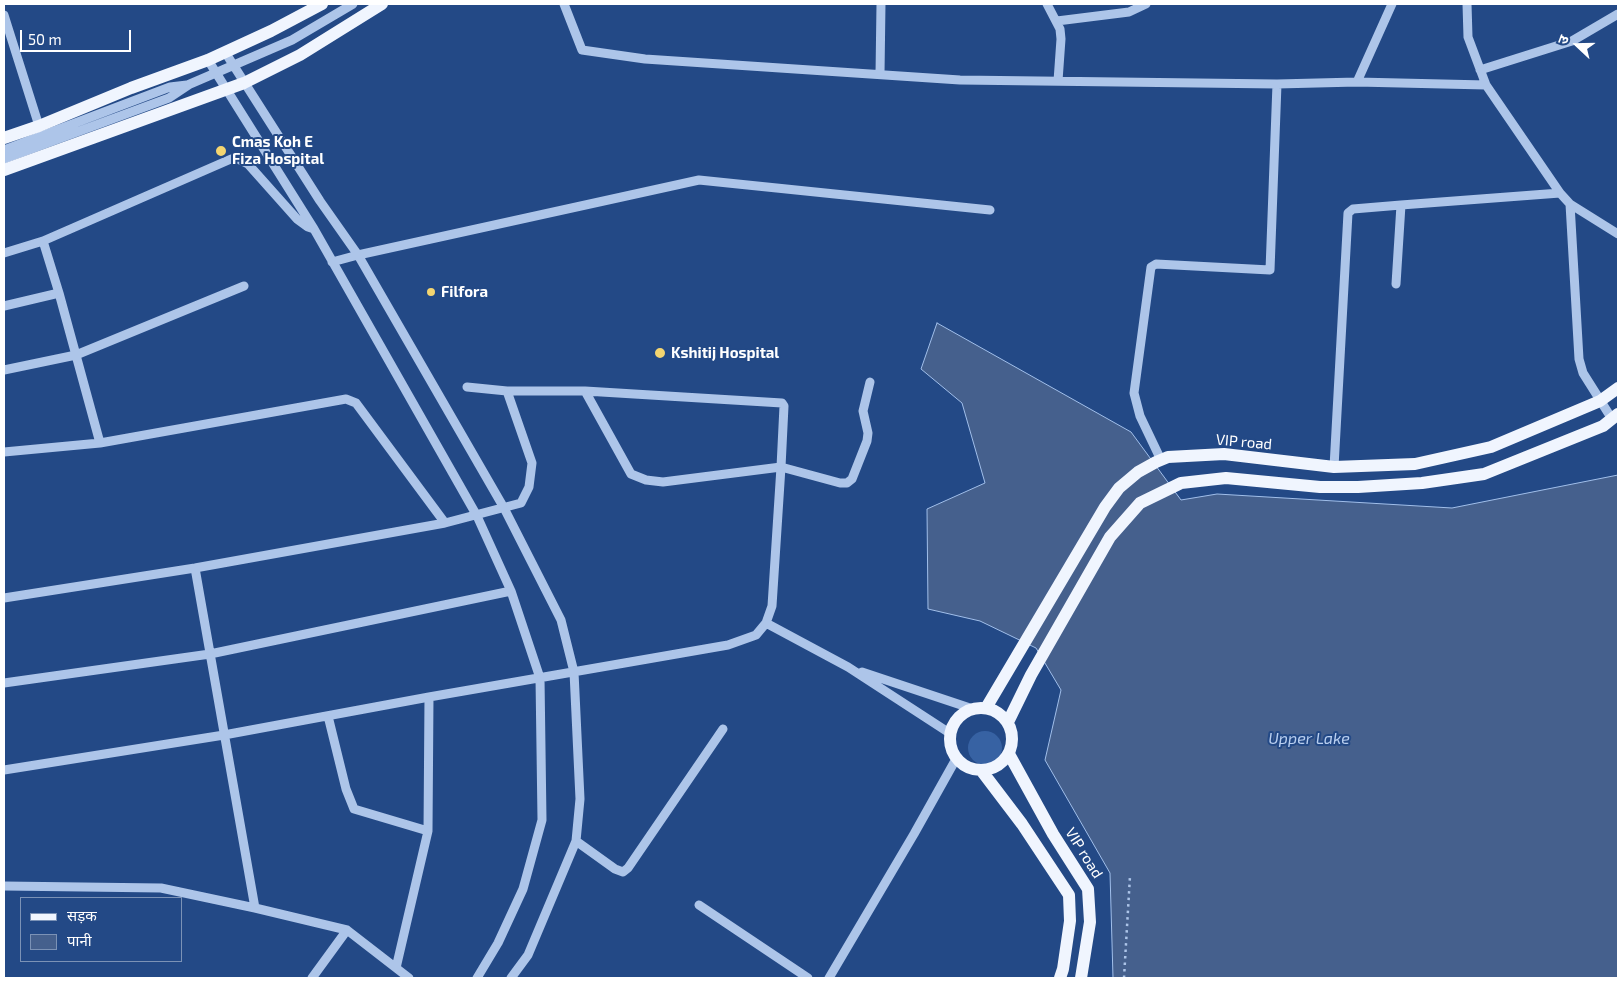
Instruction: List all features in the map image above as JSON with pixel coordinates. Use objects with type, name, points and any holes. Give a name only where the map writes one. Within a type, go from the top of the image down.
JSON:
[{"type":"main road","points":[[4,138],[208,60],[272,31],[322,4]]},
{"type":"main road","points":[[4,170],[244,83],[300,55],[382,4]]},
{"type":"main road","name":"VIP road","points":[[986,708],[1105,507],[1119,488],[1138,472],[1158,461],[1168,457],[1224,454],[1334,467],[1415,464],[1491,447],[1600,401],[1618,388]]},
{"type":"main road","points":[[1008,722],[1031,675],[1110,537],[1140,503],[1181,483],[1226,478],[1320,487],[1358,487],[1422,483],[1484,474],[1603,426],[1615,417]]},
{"type":"main road","points":[[986,708],[998,713],[1008,722],[1012,733],[1012,744],[1008,754],[997,766],[981,770],[968,767],[956,758],[950,742],[953,725],[961,715],[973,709],[986,708]]},
{"type":"main road","name":"VIP road","points":[[1008,754],[1053,834],[1088,889],[1090,922],[1081,978]]},
{"type":"main road","points":[[981,770],[1022,824],[1069,895],[1070,921],[1060,978]]},
{"type":"street","points":[[4,150],[170,87],[190,84],[216,74],[292,40],[353,4]]},
{"type":"street","points":[[564,4],[582,50],[645,59],[960,80],[1277,84],[1357,82],[1486,85]]},
{"type":"street","points":[[880,74],[881,4]]},
{"type":"street","points":[[1047,4],[1058,21],[1060,28],[1058,81]]},
{"type":"street","points":[[1058,21],[1129,12],[1146,4]]},
{"type":"street","points":[[1357,82],[1392,4]]},
{"type":"street","points":[[1467,4],[1468,37],[1486,85],[1560,193],[1570,204],[1618,234]]},
{"type":"street","points":[[1480,70],[1572,41],[1618,14]]},
{"type":"street","points":[[4,15],[39,126]]},
{"type":"street","points":[[225,52],[320,201],[358,255],[504,508],[561,620],[574,672],[580,799],[576,842],[528,955],[511,978]]},
{"type":"street","points":[[208,60],[225,90],[314,229],[477,516],[511,592],[540,678],[542,820],[523,889],[498,944],[477,978]]},
{"type":"street","points":[[4,159],[170,98],[190,84]]},
{"type":"street","points":[[1158,461],[1140,416],[1134,393],[1152,267],[1156,264],[1270,270],[1277,84]]},
{"type":"street","points":[[4,253],[43,241],[231,159],[238,159],[248,164],[297,219],[314,229]]},
{"type":"street","points":[[332,262],[699,180],[990,210]]},
{"type":"street","points":[[1334,467],[1348,213],[1353,209],[1560,193]]},
{"type":"street","points":[[1570,204],[1579,359],[1583,373],[1600,401],[1615,417]]},
{"type":"street","points":[[1396,284],[1401,205]]},
{"type":"street","points":[[43,241],[60,293],[100,443]]},
{"type":"street","points":[[4,370],[76,355],[244,286]]},
{"type":"street","points":[[4,306],[60,293]]},
{"type":"street","points":[[585,391],[631,474],[646,480],[662,482],[781,467],[840,483],[847,483],[852,479],[867,441],[868,433],[863,411],[870,382]]},
{"type":"street","points":[[4,770],[224,735],[728,645],[756,635],[766,624],[772,606],[784,406],[782,402],[585,391],[507,391],[467,388]]},
{"type":"street","points":[[4,598],[195,568],[446,523],[521,503],[529,487],[532,463],[507,391]]},
{"type":"street","points":[[4,452],[100,443],[346,398],[356,403],[446,523]]},
{"type":"street","points":[[195,568],[254,908]]},
{"type":"street","points":[[4,683],[210,654],[511,592]]},
{"type":"street","points":[[766,624],[848,667],[951,734]]},
{"type":"street","points":[[848,667],[973,709]]},
{"type":"street","points":[[396,968],[428,831],[429,697]]},
{"type":"street","points":[[328,716],[346,790],[354,809],[428,831]]},
{"type":"street","points":[[576,842],[615,869],[623,872],[628,868],[723,729]]},
{"type":"street","points":[[829,978],[914,834],[956,758]]},
{"type":"street","points":[[4,886],[161,888],[254,908],[347,930],[409,978]]},
{"type":"street","points":[[699,905],[808,978]]},
{"type":"street","points":[[312,978],[347,930]]},
{"type":"path","points":[[1124,978],[1130,876]]},
{"type":"shaded area","points":[[985,731],[997,736],[1002,748],[997,760],[985,765],[973,760],[968,748],[973,736]]},
{"type":"water","name":"Upper Lake","points":[[937,323],[1131,432],[1181,500],[1217,494],[1452,508],[1618,475],[1618,978],[1113,978],[1110,873],[1045,760],[1061,690],[1036,648],[980,621],[928,609],[927,509],[985,483],[962,403],[921,369]]},
{"type":"place","name":"Cmas Koh E Fiza Hospital","points":[[221,151]]},
{"type":"place","name":"Filfora","points":[[431,292]]},
{"type":"place","name":"Kshitij Hospital","points":[[660,353]]}]
